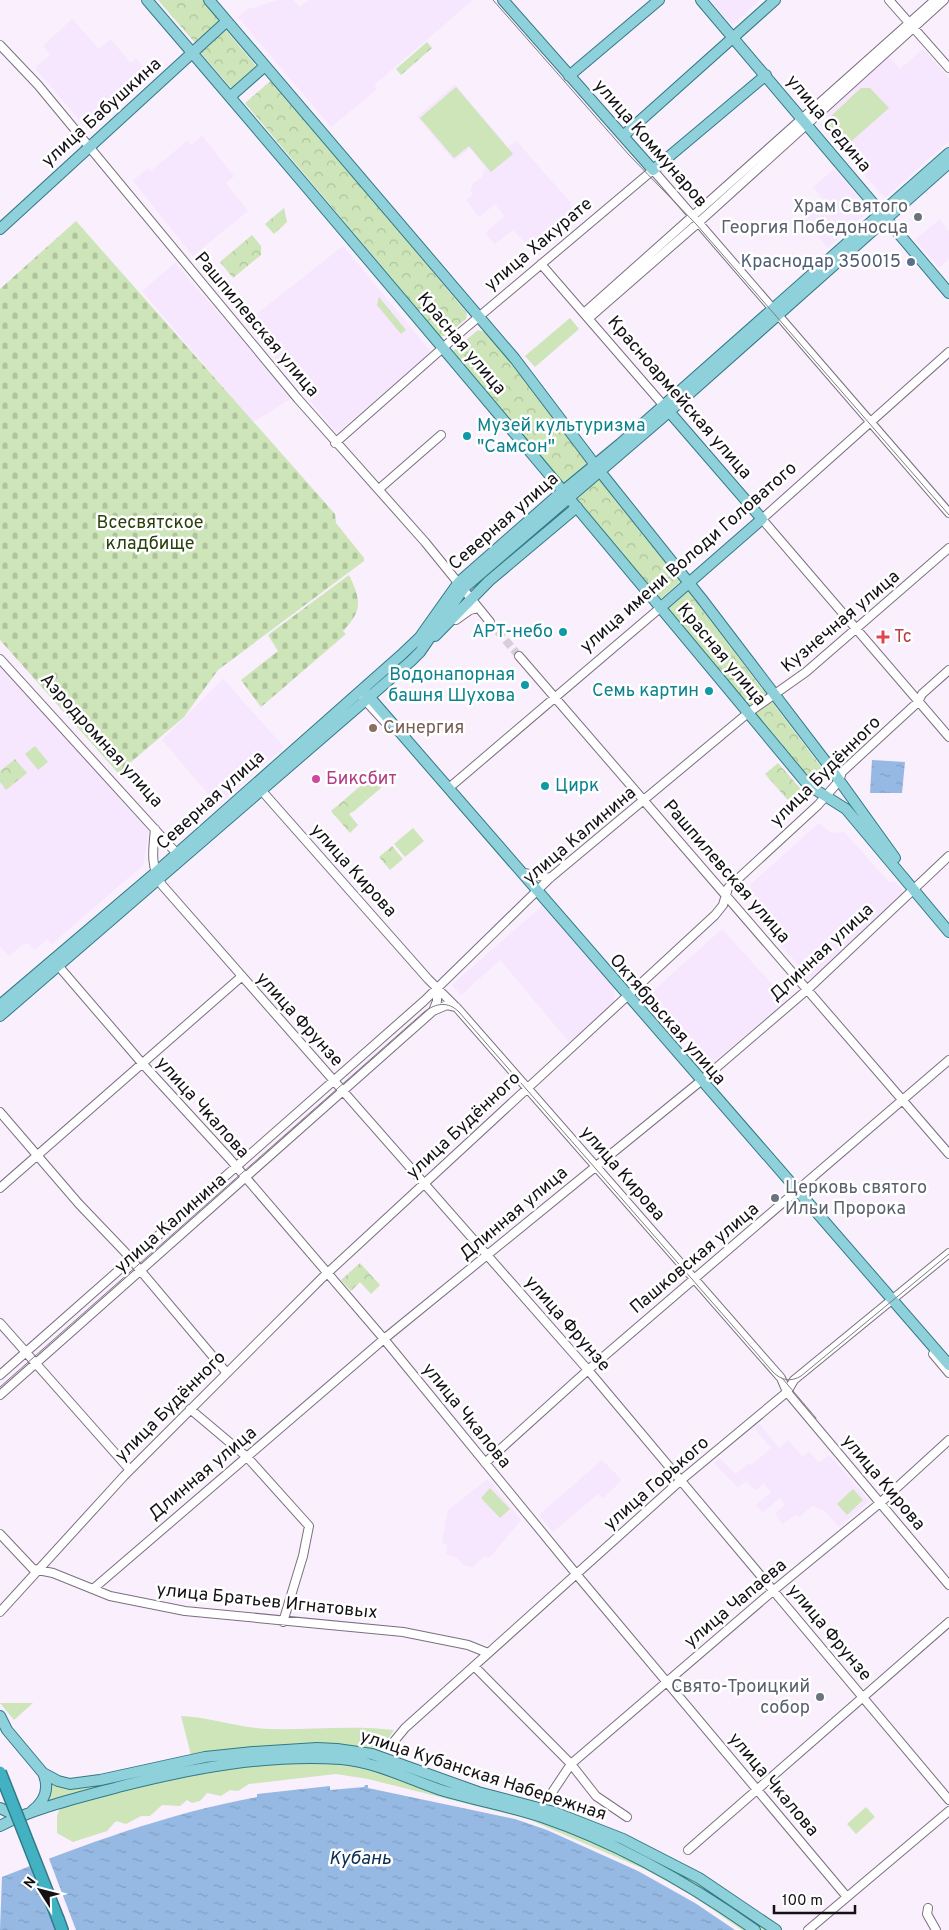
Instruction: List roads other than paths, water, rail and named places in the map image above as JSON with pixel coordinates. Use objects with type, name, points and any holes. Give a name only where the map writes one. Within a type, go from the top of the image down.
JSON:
[{"type":"highway","points":[[0,1772],[60,1925]]},
{"type":"main road","name":"Красная улица","points":[[147,0],[231,96],[808,785],[846,809],[870,831]]},
{"type":"main road","name":"Красная улица","points":[[209,0],[532,380],[597,468],[689,583],[839,780],[870,831],[949,932]]},
{"type":"main road","name":"улица Коммунаров","points":[[503,0],[653,170]]},
{"type":"main road","points":[[569,76],[659,0]]},
{"type":"main road","name":"улица Седина","points":[[701,0],[949,293]]},
{"type":"main road","points":[[623,136],[775,0]]},
{"type":"main road","name":"улица Бабушкина","points":[[0,229],[226,21]]},
{"type":"main road","points":[[231,96],[265,66]]},
{"type":"main road","name":"улица Хакурате","points":[[653,170],[766,75]]},
{"type":"main road","name":"Северная улица","points":[[180,854],[262,790],[364,694],[420,637],[461,585],[667,409],[949,153]]},
{"type":"main road","name":"Северная улица","points":[[884,214],[949,163]]},
{"type":"main road","name":"Красноармейская улица","points":[[667,409],[762,519]]},
{"type":"main road","name":"Северная улица","points":[[423,647],[446,628],[471,598],[577,507]]},
{"type":"main road","name":"улица имени Володи Головатого","points":[[660,608],[762,519]]},
{"type":"main road","name":"Северная улица","points":[[0,1016],[56,963],[157,877],[180,854],[364,694],[411,661],[423,647],[461,585]]},
{"type":"main road","name":"Октябрьская улица","points":[[364,694],[450,788],[524,873],[536,892],[949,1365]]},
{"type":"main road","name":"Красная улица","points":[[915,887],[949,924]]},
{"type":"main road","name":"Северная улица","points":[[0,1005],[56,963]]},
{"type":"main road","name":"улица Кубанская Набережная","points":[[0,1716],[4,1730],[43,1773],[58,1781],[82,1784],[168,1764],[252,1752],[317,1748],[372,1754],[478,1792],[554,1812],[623,1839],[699,1878],[776,1930]]},
{"type":"main road","name":"улица Кубанская Набережная","points":[[0,1826],[24,1816],[124,1786],[172,1774],[212,1767],[320,1758],[357,1762],[441,1790],[550,1820],[620,1850],[668,1874],[720,1905],[755,1930]]},
{"type":"main road","points":[[0,1808],[24,1816],[37,1807],[46,1792],[47,1782],[43,1773]]},
{"type":"street","points":[[889,0],[949,68]]},
{"type":"street","points":[[912,25],[935,0]]},
{"type":"street","points":[[586,316],[806,122],[912,25],[944,0]]},
{"type":"street","name":"Рашпилевская улица","points":[[0,45],[38,85],[87,147],[335,443],[379,489],[490,622]]},
{"type":"street","name":"улица Хакурате","points":[[335,443],[479,316],[653,170]]},
{"type":"street","name":"улица Коммунаров","points":[[653,170],[695,221],[949,513]]},
{"type":"street","name":"Красноармейская улица","points":[[541,264],[667,409]]},
{"type":"street","name":"улица имени Володи Головатого","points":[[762,519],[949,352]]},
{"type":"street","points":[[379,489],[441,435]]},
{"type":"street","name":"Красноармейская улица","points":[[762,519],[949,737]]},
{"type":"street","name":"Кузнечная улица","points":[[748,713],[806,672],[949,548]]},
{"type":"street","name":"Северная улица","points":[[446,628],[470,610],[478,608]]},
{"type":"street","name":"улица имени Володи Головатого","points":[[450,788],[660,608]]},
{"type":"street","name":"Аэродромная улица","points":[[0,652],[180,854]]},
{"type":"street","name":"Рашпилевская улица","points":[[519,656],[643,801],[808,988],[949,1154]]},
{"type":"street","name":"Аэродромная улица","points":[[0,659],[180,854]]},
{"type":"street","name":"улица Будённого","points":[[0,1612],[130,1470],[226,1372],[327,1273],[715,915],[723,905],[725,894],[741,876],[826,797],[839,780],[842,772],[918,702],[922,694],[949,670]]},
{"type":"street","name":"Октябрьская улица","points":[[364,694],[536,892]]},
{"type":"street","name":"улица Калинина","points":[[0,1375],[437,988],[550,878],[748,713]]},
{"type":"street","name":"улица Кирова","points":[[262,790],[437,988],[458,1009],[781,1378],[787,1392],[949,1586]]},
{"type":"street","name":"Аэродромная улица","points":[[155,829],[152,860],[157,877]]},
{"type":"street","name":"Длинная улица","points":[[93,1589],[384,1339],[701,1081],[808,988],[949,856]]},
{"type":"street","points":[[524,873],[550,878]]},
{"type":"street","name":"улица Фрунзе","points":[[157,877],[241,977],[588,1370],[949,1800]]},
{"type":"street","name":"улица Чкалова","points":[[56,963],[384,1339],[577,1575],[847,1897]]},
{"type":"street","points":[[0,1188],[241,977]]},
{"type":"street","points":[[433,1011],[437,1001],[437,988]]},
{"type":"street","points":[[433,1011],[450,1004],[458,1009]]},
{"type":"street","name":"улица Калинина","points":[[0,1395],[246,1179],[433,1011]]},
{"type":"street","name":"Пашковская улица","points":[[485,1463],[588,1370],[798,1192],[949,1060]]},
{"type":"street","points":[[0,1112],[37,1157],[132,1260],[226,1372]]},
{"type":"street","name":"улица Горького","points":[[391,1745],[405,1728],[680,1481],[787,1392],[794,1380],[949,1253]]},
{"type":"street","name":"Октябрьская улица","points":[[892,1301],[949,1373]]},
{"type":"street","points":[[0,1323],[130,1470]]},
{"type":"street","points":[[190,1408],[247,1457],[309,1526],[303,1556],[283,1622]]},
{"type":"street","name":"улица Чапаева","points":[[549,1797],[571,1764],[774,1590],[880,1503],[949,1440]]},
{"type":"street","name":"улица Братьев Игнатовых","points":[[0,1534],[25,1563],[38,1570],[53,1573],[110,1596],[185,1612],[403,1632],[468,1645],[488,1653]]},
{"type":"street","points":[[688,1850],[862,1696],[949,1622]]},
{"type":"street","points":[[474,1666],[571,1764],[596,1796],[627,1817]]},
{"type":"street","points":[[808,1930],[949,1811]]},
{"type":"street","points":[[928,1908],[927,1914],[936,1930]]},
{"type":"water","points":[[872,760],[905,762],[902,793],[870,793]]},
{"type":"water","name":"Кубань","points":[[368,1785],[368,1788],[515,1819],[547,1830],[638,1871],[695,1903],[735,1930],[0,1930],[2,1877],[128,1831],[192,1812],[257,1797],[257,1794],[330,1786],[330,1790],[364,1787]]},
{"type":"tunnel","points":[[490,622],[519,656]]},
{"type":"tram line","points":[[493,0],[629,155],[696,224],[949,515]]},
{"type":"tram line","points":[[0,1387],[424,1012],[442,1004],[451,1006],[459,1012],[773,1372],[783,1379],[790,1380],[801,1376],[949,1254]]},
{"type":"tram line","points":[[782,1378],[816,1418]]},
{"type":"place","name":"Храм Святого Георгия Победоносца","points":[[918,217]]},
{"type":"place","name":"Краснодар 350015","points":[[911,262]]},
{"type":"place","name":"Музей культуризма \"Самсон\"","points":[[467,436]]},
{"type":"place","name":"АРТ-небо","points":[[563,632]]},
{"type":"place","name":"Тс","points":[[883,637]]},
{"type":"place","name":"Водонапорная башня Шухова","points":[[525,685]]},
{"type":"place","name":"Семь картин","points":[[709,691]]},
{"type":"place","name":"Синергия","points":[[373,728]]},
{"type":"place","name":"Биксбит","points":[[316,779]]},
{"type":"place","name":"Цирк","points":[[545,786]]},
{"type":"place","name":"Церковь святого Ильи Пророка","points":[[775,1198]]},
{"type":"place","name":"Свято-Троицкий собор","points":[[820,1697]]},
{"type":"park label","name":"Всесвятское кладбище","points":[[150,533]]}]
